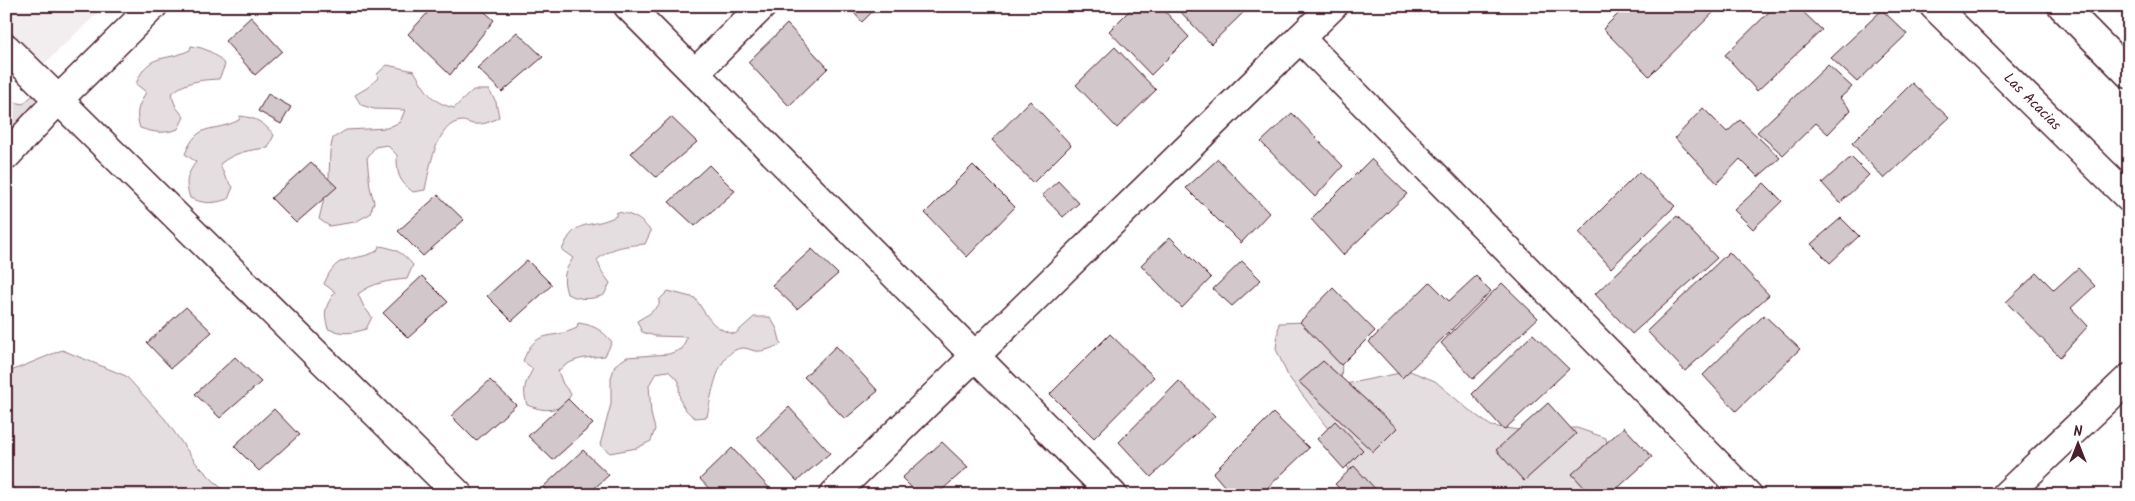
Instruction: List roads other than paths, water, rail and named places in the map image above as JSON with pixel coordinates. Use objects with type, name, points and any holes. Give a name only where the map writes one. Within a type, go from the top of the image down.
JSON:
[{"type":"street","points":[[6,156],[59,99],[153,6]]},
{"type":"street","points":[[628,6],[1114,495]]},
{"type":"street","points":[[694,73],[762,6]]},
{"type":"street","points":[[833,495],[1332,6]]},
{"type":"street","name":"Las Acacias","points":[[1934,6],[2129,198]]},
{"type":"street","points":[[2062,6],[2129,74]]},
{"type":"street","points":[[1300,38],[1748,495]]},
{"type":"street","points":[[6,48],[459,495]]},
{"type":"street","points":[[2006,495],[2129,378]]}]
